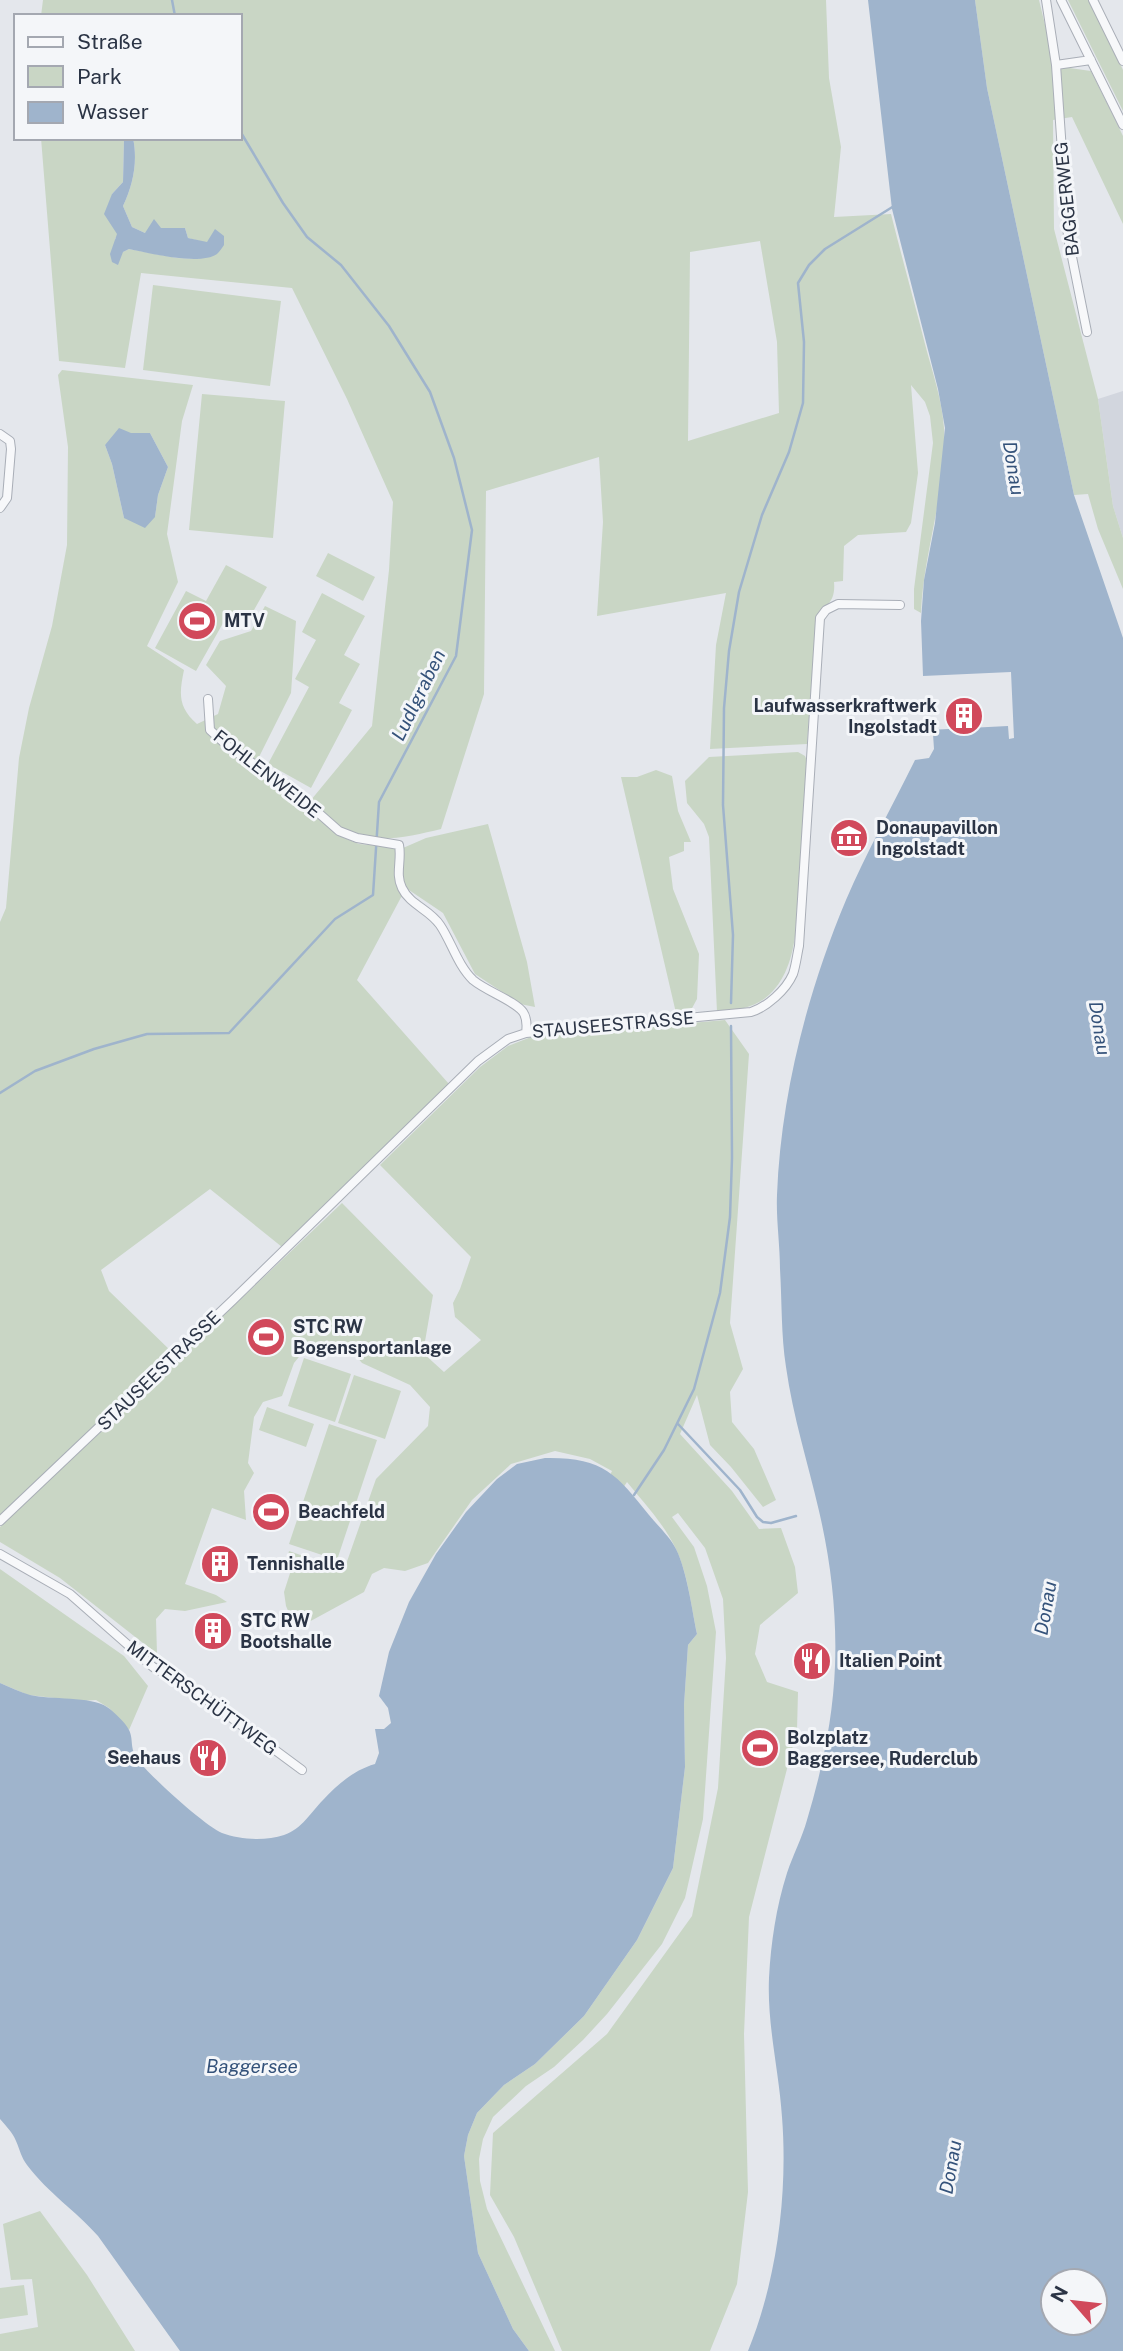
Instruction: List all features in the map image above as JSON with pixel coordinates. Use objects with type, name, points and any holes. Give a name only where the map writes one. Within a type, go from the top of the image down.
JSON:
[{"type":"street","name":"BAGGERWEG","points":[[1046,0],[1056,65],[1068,237],[1087,332]]},
{"type":"street","points":[[1060,0],[1123,125]]},
{"type":"street","points":[[1093,0],[1123,61]]},
{"type":"street","points":[[1056,65],[1091,60]]},
{"type":"street","points":[[0,434],[9,441],[11,449],[7,498],[0,508]]},
{"type":"street","name":"STAUSEESTRASSE","points":[[0,1521],[224,1309],[478,1061],[508,1039],[526,1033],[751,1012],[758,1010],[777,995],[792,975],[799,946],[820,618],[826,610],[838,604],[900,605]]},
{"type":"street","name":"FOHLENWEIDE","points":[[208,699],[210,730],[230,749],[288,786],[330,824],[350,836],[399,845],[401,856],[398,877],[407,896],[439,923],[471,977],[489,992],[523,1012],[527,1022],[526,1033]]},
{"type":"street","name":"MITTERSCHÜTTWEG","points":[[0,1554],[70,1594],[153,1667],[191,1688],[302,1770]]},
{"type":"shaded area","points":[[1123,391],[1123,538],[1113,506],[1098,399]]},
{"type":"green space","points":[[43,0],[826,0],[829,78],[841,147],[834,217],[891,214],[943,417],[942,473],[921,613],[914,609],[914,589],[933,443],[930,416],[925,402],[911,385],[918,473],[911,523],[906,532],[858,535],[844,546],[843,581],[834,582],[832,599],[816,621],[807,744],[710,749],[716,645],[726,593],[597,616],[603,522],[599,457],[486,491],[484,694],[441,829],[386,838],[358,836],[346,831],[334,824],[311,800],[372,726],[389,570],[393,502],[347,399],[292,288],[141,273],[125,368],[59,361],[41,140],[124,140],[123,182],[112,194],[118,234],[115,239],[123,252],[129,249],[177,258],[199,259],[216,229],[207,243],[188,238],[185,228],[145,233],[132,227],[123,206],[134,173],[133,140],[242,140],[242,14],[41,14]],"holes":[[[760,241],[777,342],[779,413],[688,441],[690,252]]]},
{"type":"green space","points":[[975,0],[1039,0],[1055,66],[1091,71],[1123,136],[1123,224],[1072,117],[1053,120],[1054,229],[1098,399],[1113,506],[1123,538],[1123,589],[1098,529],[1088,494],[1074,495],[987,88]]},
{"type":"green space","points":[[1068,0],[1090,0],[1123,70],[1123,111]]},
{"type":"green space","points":[[153,285],[281,301],[270,386],[143,370]]},
{"type":"green space","points":[[62,370],[193,385],[182,421],[167,534],[178,582],[147,646],[184,670],[181,686],[183,706],[197,724],[218,714],[226,686],[206,665],[220,641],[251,631],[265,606],[296,621],[291,693],[253,769],[300,800],[337,835],[359,844],[403,848],[426,838],[488,824],[527,962],[535,1007],[520,1004],[475,974],[443,913],[406,888],[357,980],[449,1084],[282,1247],[210,1189],[101,1270],[109,1291],[173,1353],[0,1516],[0,922],[6,908],[19,758],[29,708],[52,626],[67,545],[68,447],[58,375]],"holes":[[[131,433],[150,433],[168,467],[158,495],[155,517],[124,518],[105,445]]]},
{"type":"green space","points":[[202,394],[285,401],[273,538],[189,530]]},
{"type":"green space","points":[[328,553],[375,577],[363,601],[316,576]]},
{"type":"green space","name":"MTV","points":[[226,565],[267,587],[245,626],[227,616],[196,671],[155,648],[186,591],[206,601]]},
{"type":"green space","points":[[322,593],[365,616],[344,655],[360,664],[339,703],[352,710],[311,788],[268,764],[309,687],[295,679],[316,640],[302,632]]},
{"type":"green space","points":[[798,752],[805,756],[807,761],[795,936],[790,959],[781,981],[766,998],[744,1008],[717,1012],[709,837],[704,824],[687,803],[685,781],[709,757]]},
{"type":"green space","points":[[656,770],[672,776],[678,811],[691,842],[684,842],[684,851],[669,857],[673,889],[699,954],[697,999],[691,1010],[676,1013],[621,777],[637,777]]},
{"type":"green space","points":[[725,1020],[749,1054],[730,1323],[743,1369],[730,1392],[732,1422],[754,1449],[776,1500],[763,1507],[710,1445],[697,1395],[680,1434],[732,1491],[759,1529],[781,1528],[795,1567],[798,1593],[760,1625],[755,1654],[767,1682],[798,1692],[797,1730],[749,1917],[744,2034],[748,2192],[737,2284],[710,2351],[562,2351],[514,2237],[490,2195],[493,2133],[607,2034],[692,1916],[718,1788],[726,1658],[723,1599],[705,1548],[678,1513],[672,1517],[694,1547],[707,1586],[716,1632],[703,1819],[685,1898],[662,1944],[607,2014],[554,2067],[526,2086],[493,2117],[483,2139],[479,2159],[480,2181],[487,2209],[555,2351],[529,2351],[513,2329],[478,2253],[464,2156],[468,2135],[477,2113],[504,2085],[535,2064],[584,2016],[637,1940],[673,1868],[685,1767],[684,1705],[688,1645],[697,1634],[684,1569],[666,1531],[627,1482],[623,1488],[608,1479],[612,1471],[590,1459],[555,1451],[511,1464],[472,1500],[428,1563],[405,1571],[384,1568],[372,1574],[364,1592],[296,1629],[286,1606],[284,1592],[292,1567],[287,1560],[289,1551],[344,1570],[376,1479],[428,1426],[430,1407],[410,1385],[362,1363],[343,1341],[322,1353],[303,1352],[294,1363],[282,1396],[263,1402],[254,1417],[248,1463],[254,1473],[244,1491],[246,1520],[212,1508],[185,1584],[216,1595],[227,1602],[185,1611],[165,1609],[156,1619],[157,1654],[60,1578],[0,1542],[0,1527],[342,1203],[433,1295],[423,1353],[444,1372],[481,1340],[455,1317],[453,1303],[471,1257],[380,1165],[480,1067],[508,1046],[531,1037]]},
{"type":"green space","points":[[304,1358],[351,1374],[335,1422],[288,1406]]},
{"type":"green space","points":[[354,1375],[401,1391],[385,1439],[338,1423]]},
{"type":"green space","points":[[267,1407],[314,1424],[306,1447],[259,1430]]},
{"type":"green space","points":[[329,1424],[377,1440],[337,1560],[289,1544]]},
{"type":"green space","name":"Beachfeld","points":[[262,1499],[286,1511],[279,1525],[255,1513]]},
{"type":"green space","points":[[0,1569],[124,1656],[148,1686],[129,1730],[109,1708],[96,1700],[28,1695],[0,1683]]},
{"type":"green space","points":[[40,2211],[87,2275],[135,2351],[0,2351],[0,2334],[38,2327],[32,2279],[11,2280],[3,2224]]},
{"type":"green space","points":[[24,2285],[28,2315],[0,2319],[0,2288]]},
{"type":"water","name":"Donau","points":[[868,0],[975,0],[987,88],[1074,495],[1123,638],[1123,2351],[748,2351],[773,2266],[782,2206],[782,2117],[769,1996],[773,1938],[783,1886],[805,1827],[822,1763],[832,1705],[835,1666],[834,1608],[827,1550],[793,1404],[783,1343],[777,1204],[790,1082],[808,1008],[832,935],[862,865],[915,760],[929,758],[934,749],[933,734],[930,734],[929,730],[1008,726],[1009,739],[1014,738],[1011,672],[923,676],[921,621],[924,580],[935,523],[945,428],[938,389],[892,209]]},
{"type":"water","points":[[124,140],[133,140],[134,173],[123,206],[132,227],[145,233],[154,219],[161,228],[185,228],[188,238],[207,242],[215,229],[224,236],[224,245],[217,254],[199,259],[161,256],[129,249],[123,252],[118,265],[112,262],[110,254],[117,234],[104,214],[112,194],[123,182]]},
{"type":"water","points":[[119,428],[131,433],[150,433],[168,467],[158,495],[155,517],[145,528],[124,518],[105,445]]},
{"type":"water","name":"Baggersee","points":[[545,1458],[564,1458],[594,1465],[606,1470],[627,1488],[676,1549],[686,1579],[697,1634],[688,1645],[684,1705],[685,1767],[673,1868],[637,1940],[584,2016],[535,2064],[504,2085],[477,2113],[468,2135],[464,2156],[478,2253],[513,2329],[529,2351],[180,2351],[98,2236],[44,2185],[27,2165],[13,2135],[0,2119],[0,1683],[30,1695],[91,1701],[107,1707],[127,1727],[138,1760],[203,1821],[222,1833],[237,1837],[261,1839],[284,1835],[301,1824],[347,1778],[375,1764],[379,1753],[375,1729],[384,1729],[391,1723],[388,1708],[379,1696],[389,1652],[409,1602],[436,1554],[466,1512],[497,1479],[517,1464]]},
{"type":"waterway","name":"Ludlgraben","points":[[172,0],[175,14]]},
{"type":"waterway","name":"Ludlgraben","points":[[0,1093],[35,1071],[94,1049],[147,1034],[229,1033],[335,919],[373,895],[379,802],[456,656],[472,530],[454,458],[430,392],[389,326],[341,265],[307,237],[242,134]]},
{"type":"waterway","points":[[731,1003],[733,935],[723,805],[724,708],[729,651],[739,592],[762,515],[789,452],[803,403],[804,342],[798,283],[809,265],[825,249],[894,206]]},
{"type":"waterway","points":[[634,1495],[664,1450],[694,1389],[720,1293],[730,1217],[731,1026]]},
{"type":"waterway","points":[[678,1424],[740,1490],[763,1522],[771,1523],[796,1516]]},
{"type":"place","name":"MTV","points":[[197,621]]},
{"type":"place","name":"Laufwasserkraftwerk Ingolstadt","points":[[964,716]]},
{"type":"place","name":"Donaupavillon Ingolstadt","points":[[849,838]]},
{"type":"place","name":"STC RW Bogensportanlage","points":[[266,1337]]},
{"type":"place","name":"Beachfeld","points":[[271,1512]]},
{"type":"place","name":"Tennishalle","points":[[220,1564]]},
{"type":"place","name":"STC RW Bootshalle","points":[[213,1631]]},
{"type":"place","name":"Italien Point","points":[[812,1661]]},
{"type":"place","name":"Bolzplatz Baggersee, Ruderclub","points":[[760,1748]]},
{"type":"place","name":"Seehaus","points":[[208,1758]]}]
